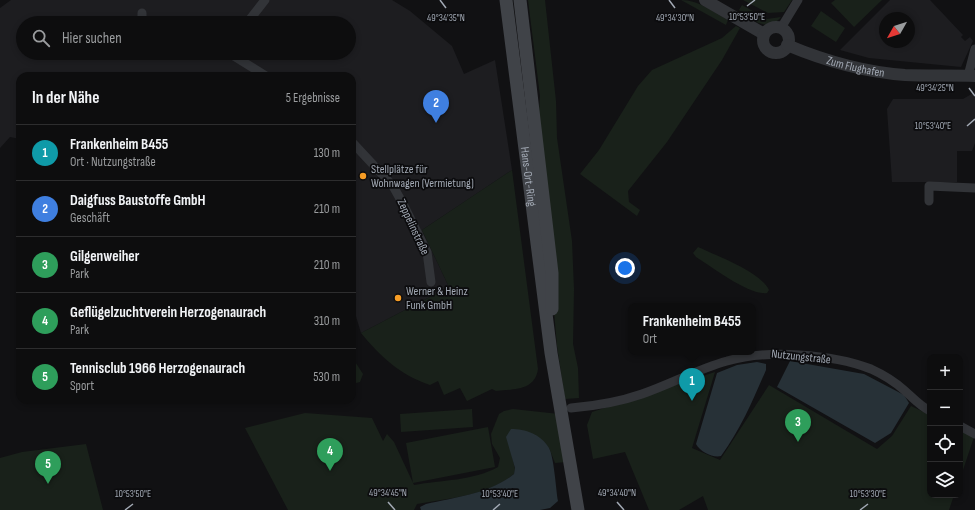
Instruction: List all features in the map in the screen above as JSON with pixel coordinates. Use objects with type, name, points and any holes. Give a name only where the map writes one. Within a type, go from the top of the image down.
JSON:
[{"type":"main road","name":"Hans-Ort-Ring","points":[[506,0],[551,353],[578,510]]},
{"type":"main road","name":"Hans-Ort-Ring","points":[[520,0],[552,274],[551,353]]},
{"type":"street","points":[[252,16],[265,0]]},
{"type":"street","points":[[705,0],[764,34]]},
{"type":"street","points":[[781,28],[798,0]]},
{"type":"street","points":[[769,28],[781,28],[787,33],[787,45],[781,51],[769,51],[763,42],[764,34],[769,28]]},
{"type":"street","name":"Zum Flughafen","points":[[787,45],[816,57],[877,71],[905,74],[971,76]]},
{"type":"street","points":[[971,76],[975,49]]},
{"type":"street","points":[[240,60],[260,72]]},
{"type":"street","name":"Zeppelinstraße","points":[[356,146],[393,186],[403,204],[427,252],[431,282]]},
{"type":"street","points":[[929,201],[929,186],[975,188]]},
{"type":"street","name":"Nutzungstraße","points":[[756,355],[764,353],[813,356],[869,369],[881,374],[903,389],[922,407],[927,410]]},
{"type":"street","name":"Nutzungstraße","points":[[571,408],[616,402],[642,394],[728,360],[754,355]]},
{"type":"street","points":[[963,428],[975,434]]},
{"type":"shaded area","points":[[11,0],[392,0],[410,11],[452,46],[464,74],[495,60],[512,170],[422,230],[449,287],[361,333],[356,316],[356,72],[16,72],[16,138],[10,137],[0,148],[0,8]]},
{"type":"shaded area","points":[[528,0],[545,0],[556,101],[557,138],[572,241],[574,289],[573,344],[578,368],[579,398],[565,399],[557,346],[538,127],[540,96]]},
{"type":"shaded area","points":[[681,0],[694,2],[706,7],[728,20],[726,25]]},
{"type":"shaded area","points":[[743,0],[792,0],[784,12],[768,13]]},
{"type":"shaded area","points":[[835,0],[882,0],[854,27],[831,3]]},
{"type":"shaded area","points":[[890,0],[930,0],[963,35],[961,37],[965,41],[970,37],[973,41],[961,67],[869,58],[840,50]]},
{"type":"shaded area","points":[[742,5],[767,19],[781,17],[776,22],[771,24],[760,23],[749,18],[739,10]]},
{"type":"shaded area","points":[[821,11],[845,28],[836,42],[811,26]]},
{"type":"shaded area","points":[[736,26],[740,28],[722,60],[667,142],[628,191],[629,202],[640,210],[637,216],[580,174],[599,150],[638,86],[652,70],[722,38]]},
{"type":"shaded area","points":[[975,92],[975,143],[972,151],[957,151],[957,182],[892,182],[887,109],[893,99],[963,99]]},
{"type":"shaded area","points":[[512,170],[538,369],[533,381],[522,388],[496,391],[492,389],[467,401],[460,388],[444,395],[438,381],[430,385],[409,376],[383,357],[361,333],[449,287],[422,230]]},
{"type":"shaded area","points":[[698,247],[726,259],[748,271],[764,283],[769,290],[767,293],[760,293],[741,286],[731,280],[696,257],[693,253]]},
{"type":"shaded area","points":[[790,361],[864,374],[904,395],[909,403],[891,433],[875,443],[777,387]]},
{"type":"shaded area","points":[[757,362],[766,364],[766,370],[735,435],[721,456],[714,456],[704,452],[696,444],[717,373],[737,365]]},
{"type":"shaded area","points":[[356,363],[363,374],[360,382],[356,383]]},
{"type":"shaded area","points":[[715,372],[692,448],[720,460],[769,385],[877,449],[892,436],[911,406],[927,414],[927,498],[953,498],[949,510],[708,510],[703,496],[679,510],[649,510],[625,452],[593,459],[587,425],[592,412]]},
{"type":"shaded area","points":[[472,409],[473,427],[401,432],[400,414]]},
{"type":"shaded area","points":[[513,409],[559,414],[567,462],[555,463],[549,448],[512,456],[515,469],[514,474],[503,481],[480,492],[455,498],[417,504],[414,510],[288,510],[245,428],[305,413],[372,418],[383,441],[387,434],[394,442],[414,485],[468,478],[488,472],[498,467],[500,458],[492,444],[491,434],[499,414]]},
{"type":"shaded area","points":[[488,427],[495,467],[413,483],[406,443]]},
{"type":"shaded area","points":[[511,429],[532,433],[546,443],[551,452],[554,466],[558,501],[550,508],[540,510],[421,510],[420,507],[426,504],[472,494],[494,486],[514,474],[515,468],[506,437]]},
{"type":"shaded area","points":[[963,432],[974,437],[963,470]]},
{"type":"shaded area","points":[[86,444],[103,510],[0,510],[0,458],[22,452]]},
{"type":"place","name":"Daigfuss Baustoffe GmbH","points":[[436,123]]},
{"type":"place","name":"Stellplätze für Wohnwagen (Vermietung)","points":[[363,176]]},
{"type":"place","name":"Werner & Heinz Funk GmbH","points":[[398,298]]},
{"type":"place","name":"Frankenheim B455","points":[[692,401]]},
{"type":"place","name":"Gilgenweiher","points":[[798,442]]},
{"type":"place","name":"Geflügelzuchtverein Herzogenaurach","points":[[330,471]]},
{"type":"place","name":"Tennisclub 1966 Herzogenaurach","points":[[48,484]]}]
